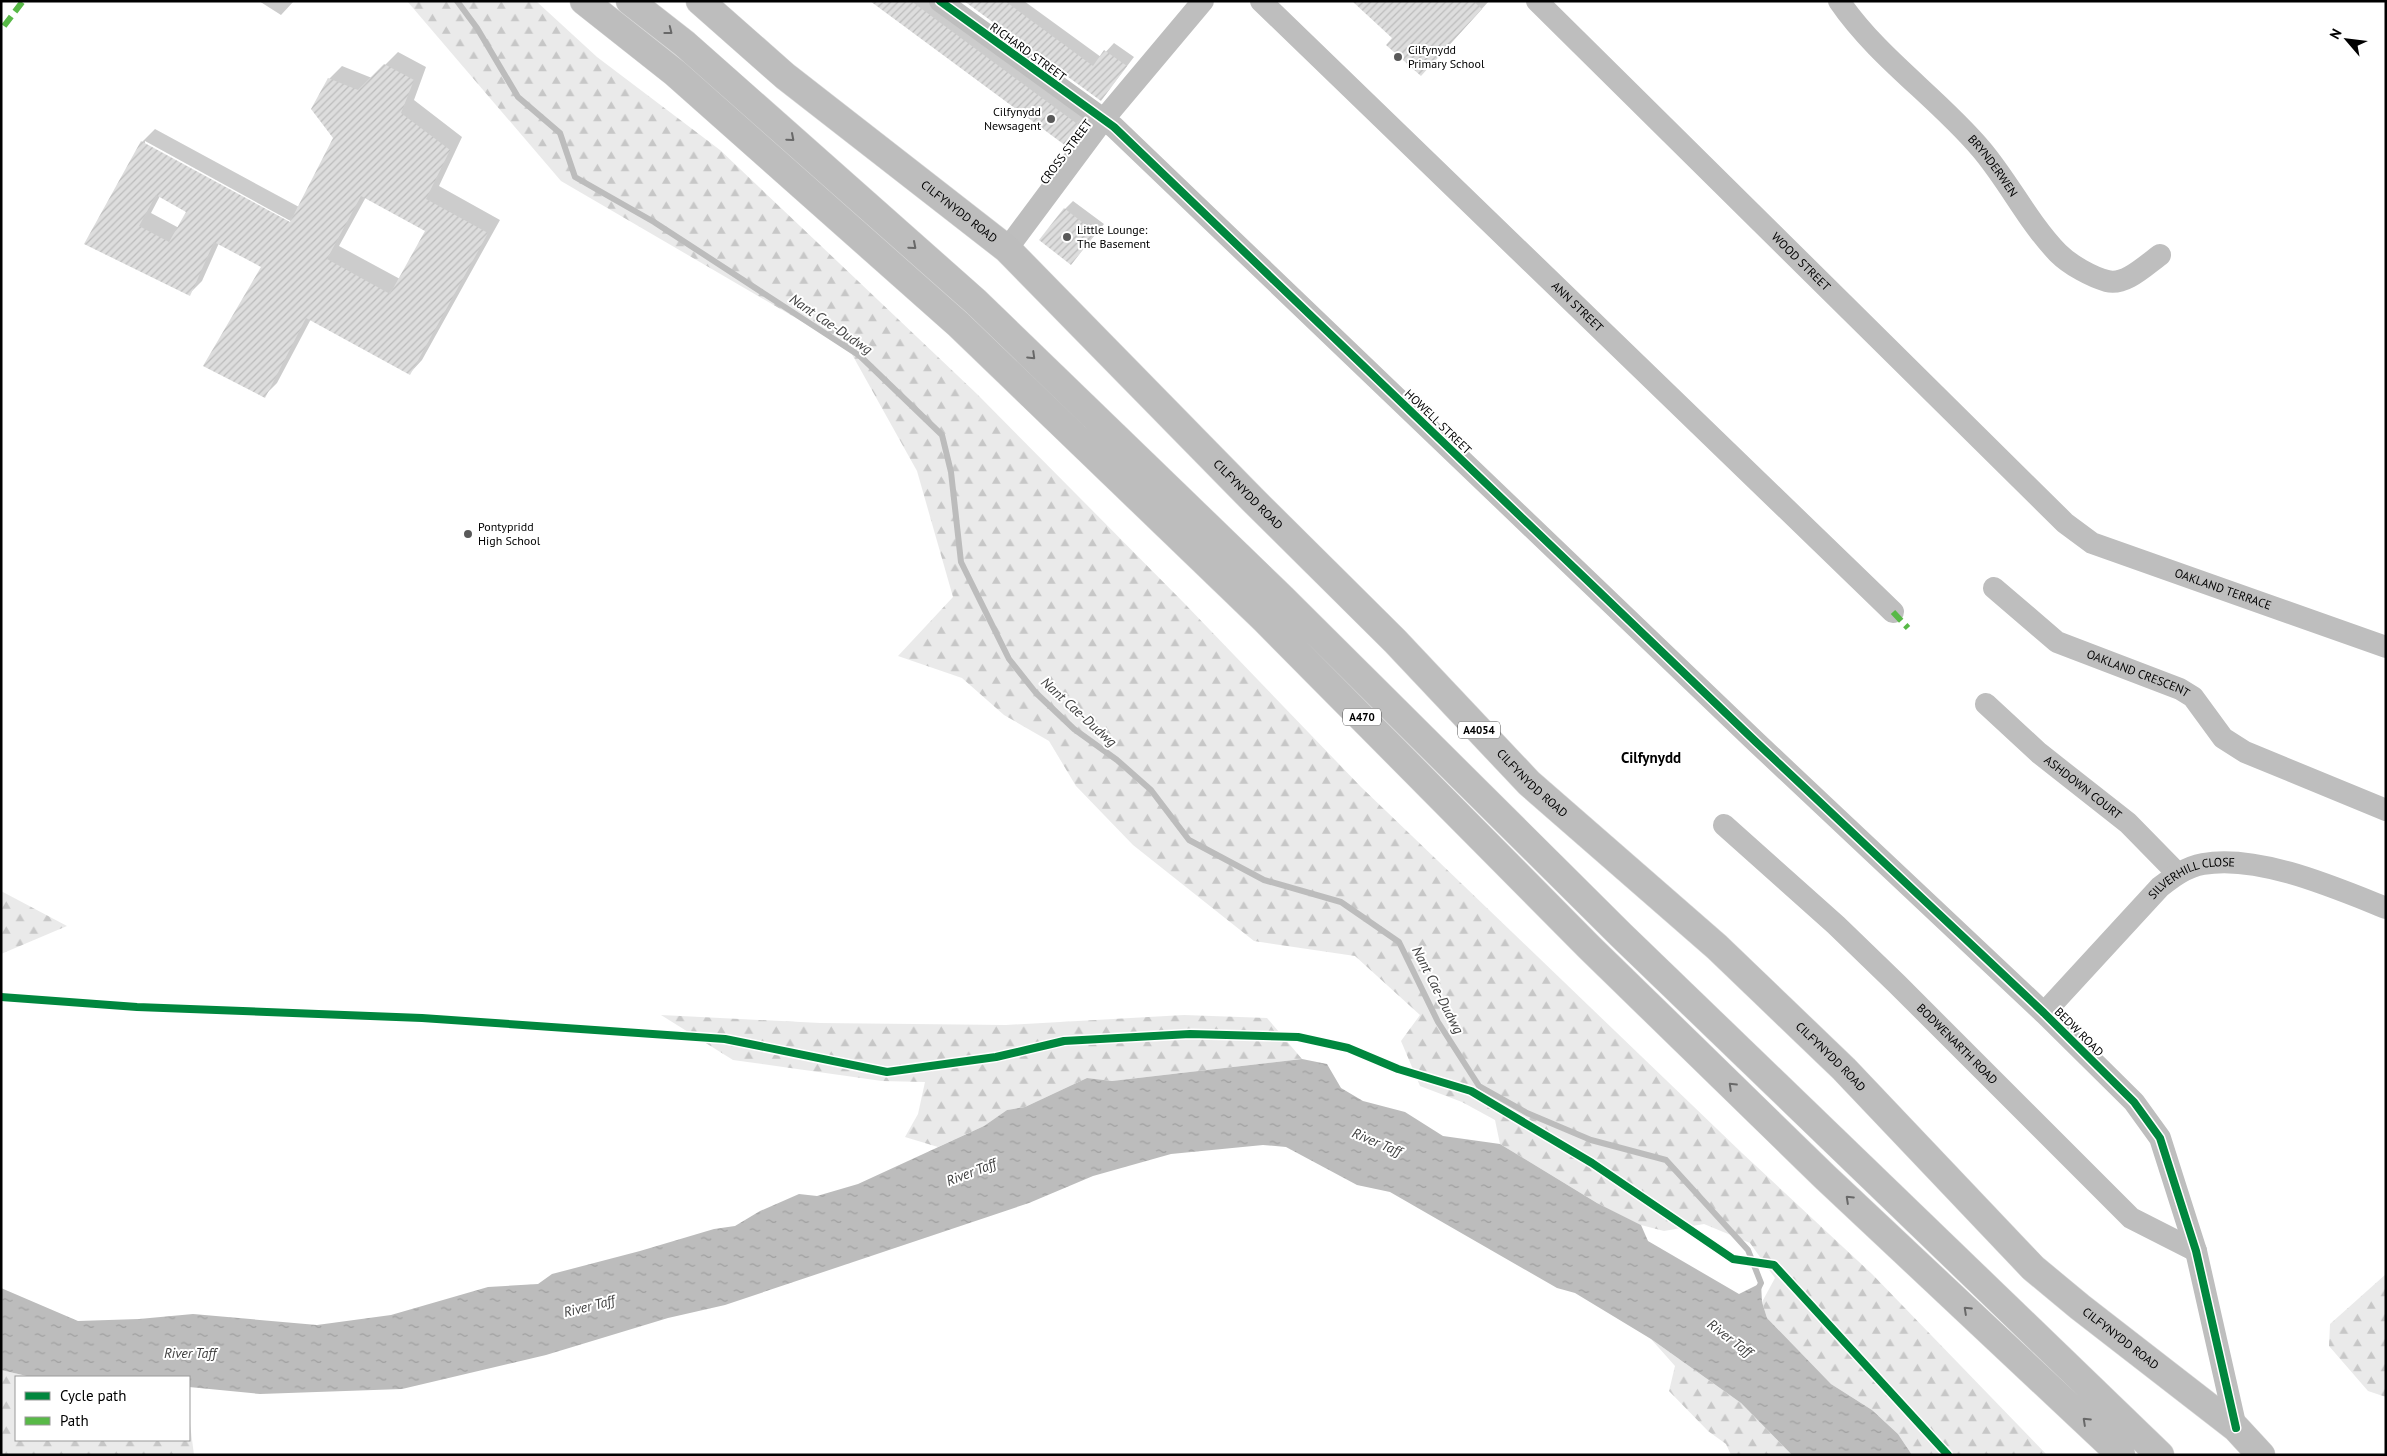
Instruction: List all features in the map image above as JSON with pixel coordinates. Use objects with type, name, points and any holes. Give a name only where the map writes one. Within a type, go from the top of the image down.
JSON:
[{"type":"main road","name":"A470","points":[[584,1],[675,74],[959,325],[1264,619],[1589,947],[1824,1176],[2121,1455]]},
{"type":"main road","name":"A470","points":[[630,1],[684,44],[975,301],[1282,598],[1621,935],[2160,1455]]},
{"type":"main road","name":"CILFYNYDD ROAD","points":[[700,1],[786,76],[1006,249],[1395,641],[1529,783],[1717,947],[1844,1069],[2033,1268],[2080,1308],[2236,1428],[2261,1455]]},
{"type":"street","name":"RICHARD STREET","points":[[940,1],[1103,120]]},
{"type":"street","name":"CROSS STREET","points":[[1006,249],[1103,120],[1203,1]]},
{"type":"street","name":"ANN STREET","points":[[1261,1],[1893,612]]},
{"type":"street","name":"WOOD STREET","points":[[1537,1],[2065,524]]},
{"type":"street","name":"BRYNDERWEN","points":[[1839,1],[1858,27],[1981,149],[2042,234],[2060,254],[2078,267],[2109,282],[2121,282],[2160,255]]},
{"type":"street","name":"HOWELL STREET","points":[[1103,120],[1114,127],[1756,742]]},
{"type":"street","name":"OAKLAND TERRACE","points":[[2065,524],[2092,543],[2386,647]]},
{"type":"street","name":"OAKLAND CRESCENT","points":[[1994,588],[2057,642],[2180,689],[2193,697],[2223,738],[2244,752],[2386,810]]},
{"type":"street","name":"ASHDOWN COURT","points":[[1986,704],[2039,753],[2128,823],[2177,873]]},
{"type":"street","name":"BEDW ROAD","points":[[1756,742],[2044,1013],[2134,1102],[2160,1138],[2196,1251],[2236,1428]]},
{"type":"street","name":"BODWENARTH ROAD","points":[[1724,826],[1836,925],[2131,1218],[2196,1251]]},
{"type":"street","name":"SILVERHILL CLOSE","points":[[2044,1013],[2160,887],[2177,873],[2204,864],[2259,865],[2336,888],[2386,908]]},
{"type":"green space","points":[[407,1],[536,1],[597,57],[720,150],[977,394],[1184,603],[1361,787],[1742,1153],[1872,1274],[2047,1455],[1912,1455],[1898,1434],[1872,1410],[1831,1384],[1767,1318],[1762,1302],[1775,1278],[1750,1243],[1704,1224],[1664,1231],[1641,1225],[1597,1203],[1500,1144],[1495,1120],[1462,1102],[1420,1086],[1401,1041],[1420,1015],[1355,956],[1254,941],[1133,845],[1076,786],[1049,741],[1004,715],[962,678],[898,656],[953,597],[917,471],[849,349],[561,181]]},
{"type":"green space","points":[[1,891],[67,926],[1,954]]},
{"type":"green space","points":[[661,1015],[820,1023],[1006,1025],[1184,1015],[1267,1018],[1302,1059],[1112,1081],[1087,1078],[1025,1107],[1007,1110],[984,1126],[938,1147],[905,1137],[918,1114],[925,1082],[882,1081],[733,1060]]},
{"type":"green space","points":[[2386,1274],[2386,1397],[2368,1391],[2329,1346],[2330,1324]]},
{"type":"green space","points":[[1651,1339],[1741,1403],[1792,1455],[1731,1455],[1726,1444],[1708,1431],[1669,1391],[1675,1366]]},
{"type":"green space","points":[[1,1370],[27,1376],[15,1376],[15,1441],[190,1441],[190,1424],[194,1455],[1,1455]]},
{"type":"water","name":"River Taff","points":[[1302,1059],[1327,1064],[1341,1088],[1363,1101],[1405,1112],[1443,1136],[1500,1144],[1597,1203],[1641,1225],[1648,1241],[1739,1294],[1761,1283],[1762,1302],[1767,1318],[1831,1384],[1872,1410],[1898,1434],[1912,1455],[1792,1455],[1741,1403],[1651,1339],[1575,1293],[1557,1288],[1390,1192],[1357,1185],[1286,1147],[1263,1145],[1171,1154],[1093,1176],[1029,1203],[725,1305],[668,1318],[546,1355],[402,1389],[260,1394],[190,1387],[190,1376],[27,1376],[1,1370],[1,1288],[78,1321],[139,1319],[193,1314],[317,1325],[391,1315],[488,1287],[538,1284],[552,1274],[714,1229],[735,1226],[760,1211],[799,1194],[817,1196],[858,1184],[984,1126],[1007,1110],[1025,1107],[1087,1078],[1112,1081]]},
{"type":"building","points":[[870,1],[911,1],[1080,126],[1066,146]]},
{"type":"building","points":[[964,1],[1005,1],[1093,66],[1104,50],[1127,66],[1101,101]]},
{"type":"building","points":[[1352,1],[1473,1],[1482,9],[1421,76],[1386,45],[1392,38]]},
{"type":"building","points":[[384,64],[414,80],[401,113],[450,150],[426,199],[488,233],[410,375],[306,318],[265,398],[203,366],[261,267],[214,242],[190,296],[84,244],[141,141],[290,222],[333,138],[311,109],[328,78],[358,90]],"holes":[[[156,195],[186,212],[169,242],[139,226]],[[361,196],[425,231],[390,294],[327,259]]]},
{"type":"building","name":"Little Lounge: The Basement","points":[[1064,208],[1096,233],[1071,265],[1039,240]]},
{"type":"waterway","name":"Nant Cae-Dudwg","points":[[457,1],[477,28],[518,97],[560,133],[575,177],[654,222],[860,356],[942,435],[951,472],[961,562],[1009,659],[1036,693],[1074,729],[1117,760],[1151,790],[1189,840],[1264,880],[1341,902],[1399,942],[1438,1022],[1479,1086],[1527,1113],[1591,1140],[1666,1160],[1748,1250],[1761,1283],[1758,1289]]},
{"type":"marked path","points":[[4,26],[23,1]]},
{"type":"marked path","points":[[1893,612],[1908,628]]},
{"type":"cycle path","points":[[940,1],[1114,127],[1756,742],[2044,1013],[2134,1102],[2160,1138],[2196,1251],[2236,1428]]},
{"type":"cycle path","points":[[1,997],[137,1007],[422,1018],[725,1039],[887,1072],[996,1057],[1064,1041],[1190,1034],[1298,1037],[1348,1048],[1398,1069],[1471,1091],[1592,1163],[1733,1259],[1774,1265],[1948,1455]]},
{"type":"place","name":"Cilfynydd Primary School","points":[[1398,57]]},
{"type":"place","name":"Cilfynydd Newsagent","points":[[1051,119]]},
{"type":"place","name":"Little Lounge: The Basement","points":[[1067,237]]},
{"type":"place","name":"Pontypridd High School","points":[[468,534]]},
{"type":"district","name":"Cilfynydd","points":[[1651,758]]}]
